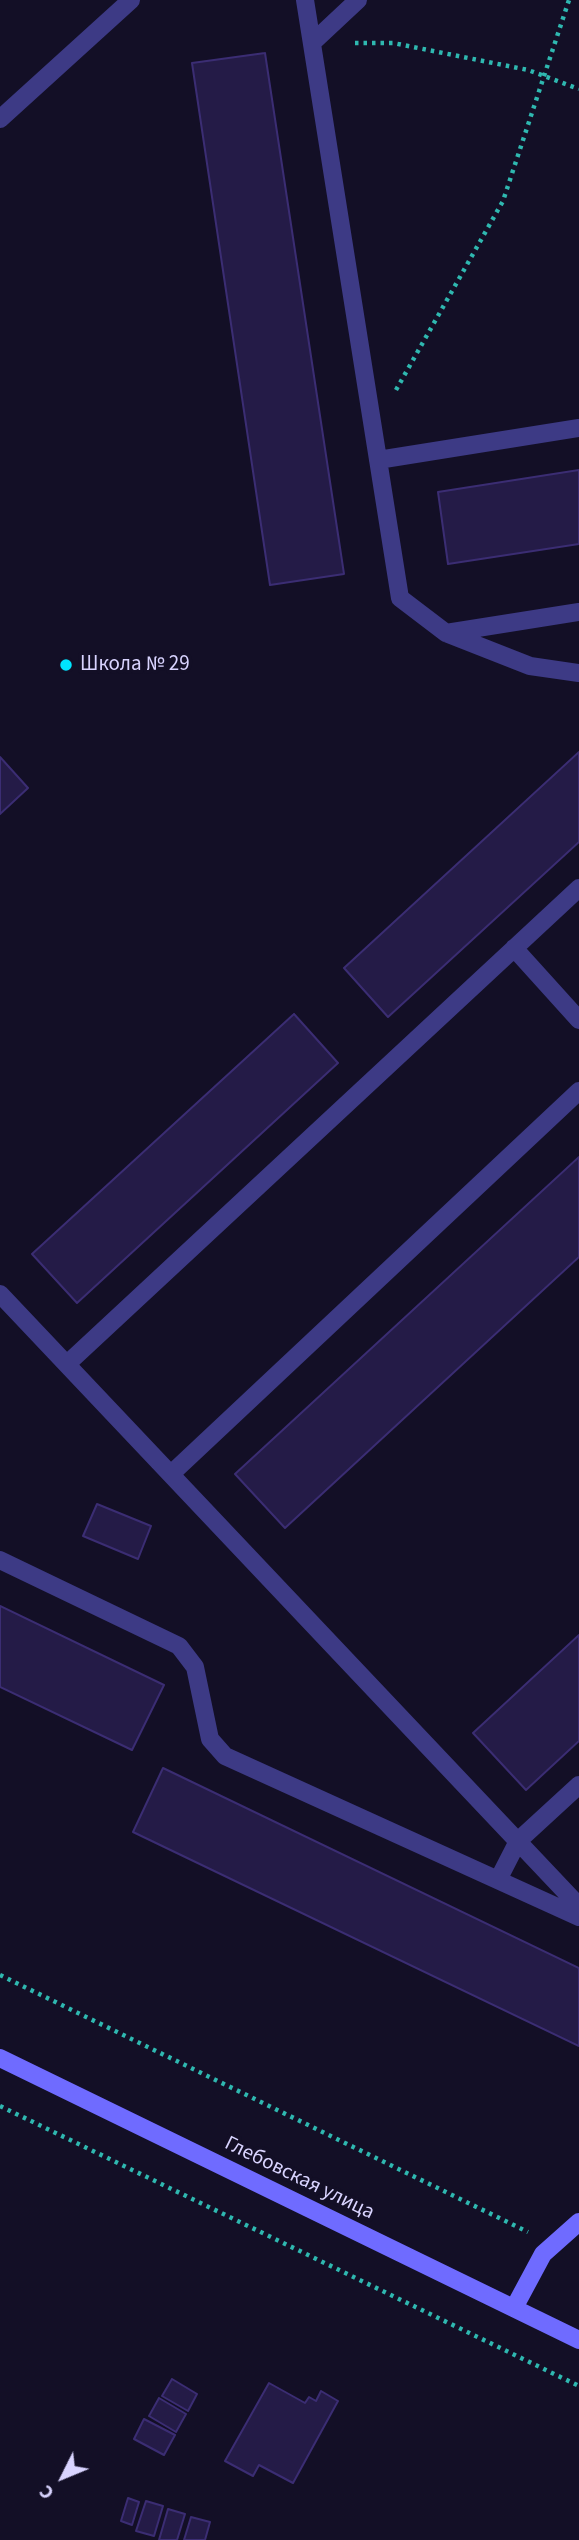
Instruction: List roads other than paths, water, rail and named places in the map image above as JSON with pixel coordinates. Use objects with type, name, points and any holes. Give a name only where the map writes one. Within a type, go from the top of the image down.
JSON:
[{"type":"main road","name":"Глебовская улица","points":[[0,2058],[579,2340]]},
{"type":"main road","points":[[514,2308],[543,2254],[579,2222]]},
{"type":"lane","points":[[0,119],[131,0]]},
{"type":"lane","points":[[305,0],[400,597],[446,633],[530,666],[579,673]]},
{"type":"lane","points":[[312,43],[358,0]]},
{"type":"lane","points":[[378,460],[579,428]]},
{"type":"lane","points":[[446,633],[579,612]]},
{"type":"lane","points":[[67,1364],[579,888]]},
{"type":"lane","points":[[514,948],[579,1020]]},
{"type":"lane","points":[[171,1474],[579,1090]]},
{"type":"lane","points":[[0,1294],[579,1906]]},
{"type":"lane","points":[[0,1560],[179,1646],[195,1667],[210,1739],[225,1756],[579,1917]]},
{"type":"lane","points":[[498,1880],[518,1841],[579,1785]]},
{"type":"place","name":"Школа № 29","points":[[66,665]]}]
